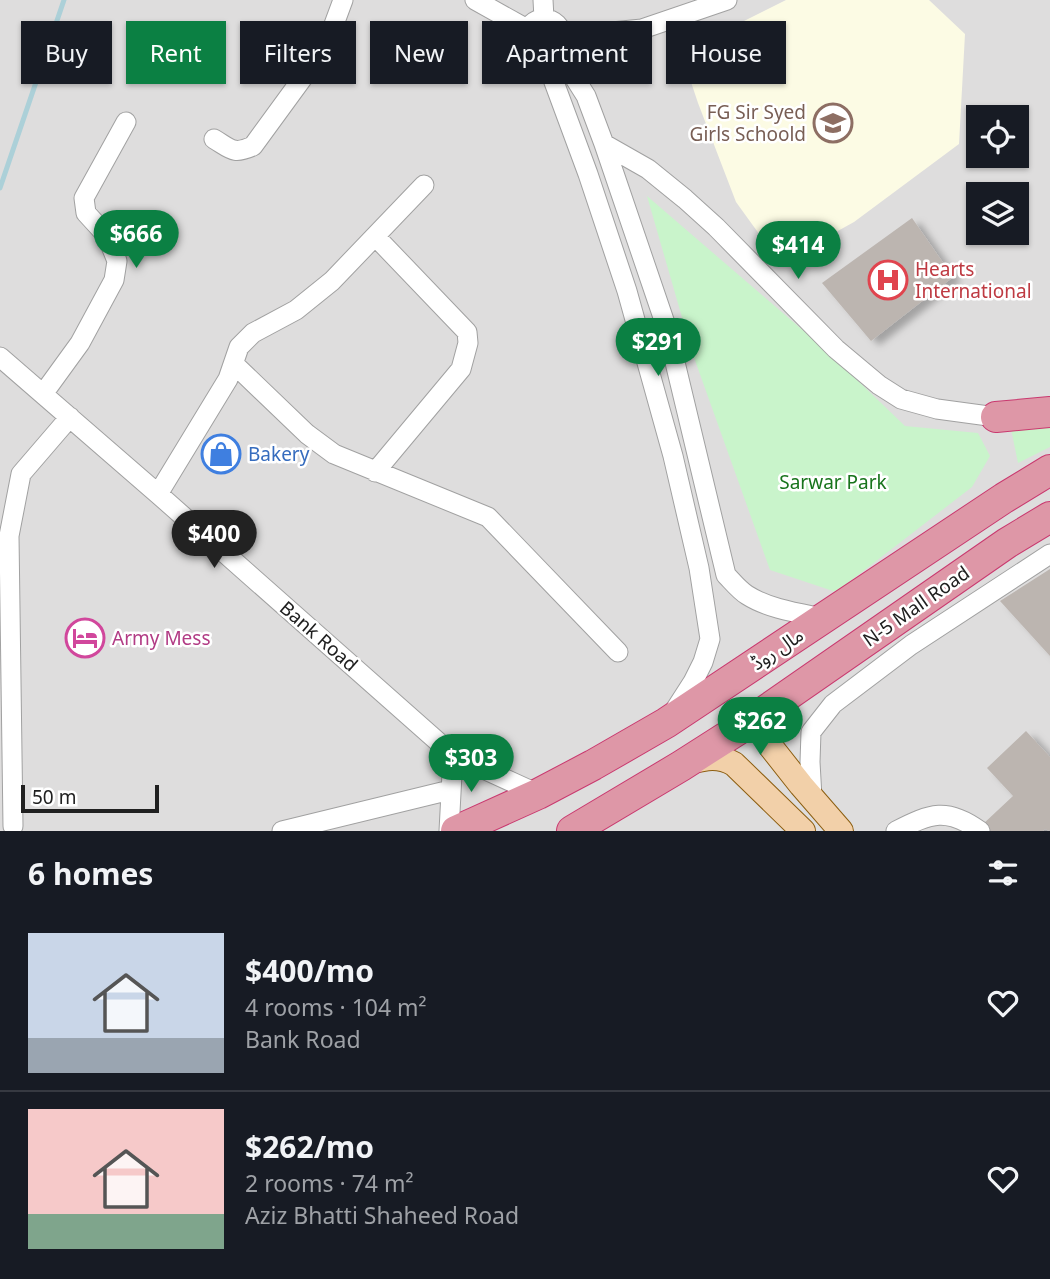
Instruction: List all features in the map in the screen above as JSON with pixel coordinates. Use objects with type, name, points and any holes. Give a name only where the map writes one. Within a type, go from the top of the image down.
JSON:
[{"type":"highway","points":[[996,417],[1050,412]]},
{"type":"highway","name":"مال روڈ","points":[[456,831],[538,794],[666,723],[1050,470]]},
{"type":"highway","name":"N-5 Mall Road","points":[[783,699],[995,551],[1050,517]]},
{"type":"highway","points":[[572,831],[687,762],[783,699]]},
{"type":"main road","points":[[783,699],[769,722],[771,747],[841,831]]},
{"type":"main road","points":[[687,762],[712,757],[734,764],[803,831]]},
{"type":"street","points":[[214,139],[232,150],[241,151],[253,146],[326,46],[343,0]]},
{"type":"street","points":[[475,0],[513,21]]},
{"type":"street","points":[[652,26],[727,0]]},
{"type":"street","points":[[564,84],[588,174],[627,291],[673,456],[699,568],[710,639],[704,662],[666,723]]},
{"type":"street","points":[[578,84],[586,96],[604,144],[667,328],[726,575],[746,594],[762,602],[780,609],[823,618]]},
{"type":"street","points":[[43,394],[80,343],[114,279],[117,261],[107,236],[86,213],[84,198],[126,122]]},
{"type":"street","points":[[604,144],[648,169],[685,199],[716,227],[834,352],[879,385],[901,399],[937,409],[996,417]]},
{"type":"street","points":[[158,494],[222,390],[239,347],[253,333],[296,310],[332,281],[424,185]]},
{"type":"street","points":[[375,236],[467,332],[468,343],[461,369],[375,472]]},
{"type":"street","name":"Bank Road","points":[[0,358],[453,755],[538,794]]},
{"type":"street","points":[[233,364],[307,434],[334,454],[488,517],[618,652]]},
{"type":"street","points":[[13,825],[9,536],[21,474],[70,417]]},
{"type":"street","points":[[812,797],[811,732],[833,704],[911,645],[1050,554]]},
{"type":"street","points":[[449,831],[453,755]]},
{"type":"street","points":[[282,831],[451,791]]},
{"type":"street","points":[[897,831],[925,818],[947,814],[964,819],[980,831]]},
{"type":"shaded area","points":[[0,0],[1050,0],[1050,831],[0,831]]},
{"type":"shaded area","name":"FG Sir Syed Girls Schoold","points":[[786,0],[929,0],[965,34],[959,144],[854,222],[780,263],[736,202],[692,84],[786,84],[786,21],[744,21]]},
{"type":"green space","name":"Sarwar Park","points":[[647,196],[828,352],[905,426],[978,433],[990,456],[972,487],[836,592],[770,570],[692,352]]},
{"type":"green space","points":[[1050,427],[1050,447],[1018,463],[1011,429]]},
{"type":"building","name":"Hearts International","points":[[912,218],[953,277],[871,341],[822,283]]},
{"type":"building","points":[[1050,569],[1050,656],[1000,601]]},
{"type":"building","points":[[1026,731],[1050,757],[1050,831],[988,831],[982,825],[1013,796],[987,768]]},
{"type":"waterway","points":[[0,188],[64,0]]},
{"type":"place","name":"FG Sir Syed Girls Schoold","points":[[833,123]]},
{"type":"place","name":"Hearts International","points":[[888,280]]},
{"type":"place","name":"Bakery","points":[[221,454]]},
{"type":"place","name":"Army Mess","points":[[85,638]]}]
